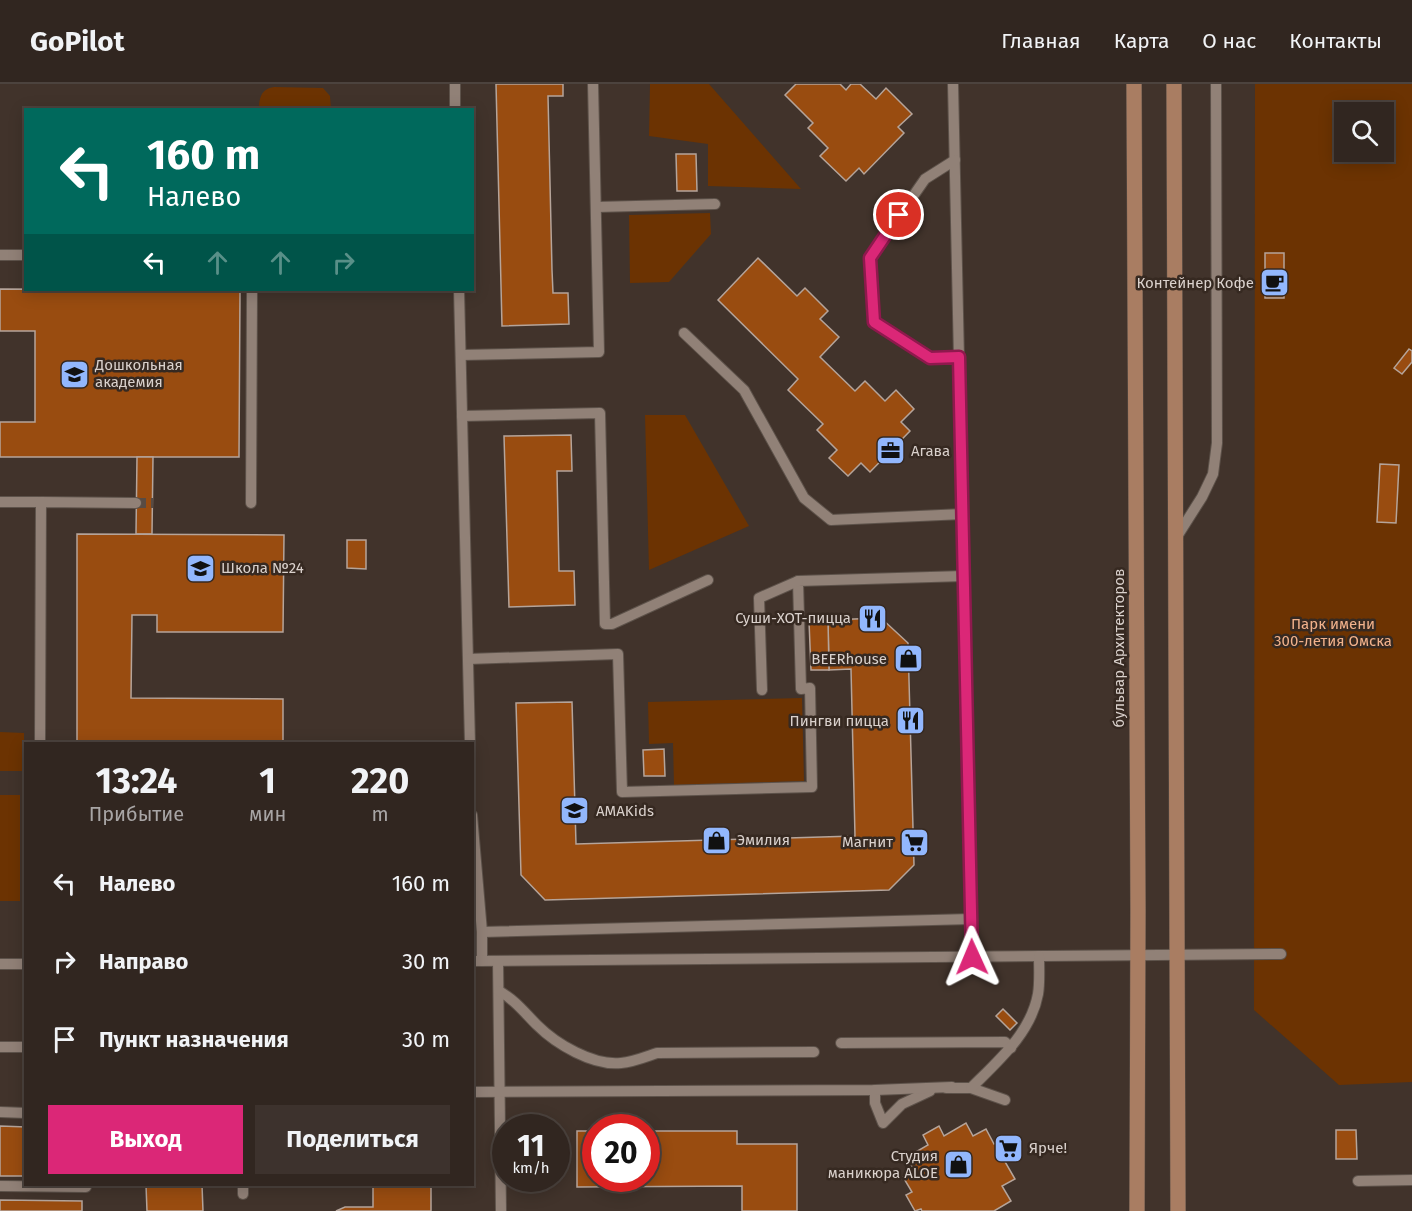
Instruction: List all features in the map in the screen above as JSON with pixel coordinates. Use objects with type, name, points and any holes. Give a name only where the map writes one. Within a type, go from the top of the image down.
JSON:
[{"type":"main road","name":"бульвар Архитекторов","points":[[1134,84],[1137,1211]]},
{"type":"main road","points":[[1174,84],[1179,1211]]},
{"type":"street","points":[[455,84],[455,108]]},
{"type":"street","points":[[461,355],[599,352],[593,84]]},
{"type":"street","points":[[953,84],[972,957]]},
{"type":"street","points":[[1176,538],[1202,497],[1213,474],[1217,443],[1216,84]]},
{"type":"street","points":[[954,160],[925,179],[870,258],[874,322],[930,358],[959,357]]},
{"type":"street","points":[[596,207],[716,204]]},
{"type":"street","points":[[0,255],[24,255]]},
{"type":"street","points":[[250,503],[252,291]]},
{"type":"street","points":[[459,291],[470,742]]},
{"type":"street","points":[[684,333],[744,390],[804,498],[831,520],[963,514]]},
{"type":"street","points":[[462,416],[600,413],[605,624],[612,624],[708,580]]},
{"type":"street","points":[[0,502],[136,503]]},
{"type":"street","points":[[40,742],[41,502]]},
{"type":"street","points":[[762,690],[759,598],[798,581],[964,576]]},
{"type":"street","points":[[468,659],[618,654],[622,792],[813,787],[810,688],[801,689],[798,581]]},
{"type":"street","points":[[474,838],[482,932],[477,961],[1281,954]]},
{"type":"street","points":[[482,932],[971,919]]},
{"type":"street","points":[[971,1088],[1011,1048],[1031,1017],[1038,993],[1039,956]]},
{"type":"street","points":[[498,961],[501,1211]]},
{"type":"street","points":[[0,964],[24,964]]},
{"type":"street","points":[[499,991],[512,998],[538,1026],[574,1052],[597,1061],[619,1064],[657,1053],[814,1052]]},
{"type":"street","points":[[841,1043],[1005,1042],[1011,1048]]},
{"type":"street","points":[[0,1047],[24,1047]]},
{"type":"street","points":[[875,1089],[875,1103],[883,1123],[902,1104],[926,1092],[952,1087]]},
{"type":"street","points":[[474,1092],[952,1087],[971,1088],[1005,1100]]},
{"type":"street","points":[[0,1112],[24,1113]]},
{"type":"street","points":[[1358,1181],[1412,1180]]},
{"type":"street","points":[[0,1186],[86,1187]]},
{"type":"green space","points":[[650,84],[709,84],[801,189],[708,186],[708,144],[649,136]]},
{"type":"green space","name":"Парк имени 300-летия Омска","points":[[1255,84],[1412,84],[1412,1082],[1339,1085],[1254,1010]]},
{"type":"green space","points":[[274,87],[323,88],[330,96],[331,108],[259,108],[262,95],[266,90]]},
{"type":"green space","points":[[710,213],[711,234],[669,282],[630,283],[629,215]]},
{"type":"green space","points":[[645,415],[685,415],[749,526],[649,570]]},
{"type":"green space","points":[[802,698],[804,781],[674,785],[673,743],[649,744],[648,702]]},
{"type":"green space","points":[[0,732],[24,733],[24,771],[0,771]]},
{"type":"green space","points":[[0,795],[20,795],[20,901],[0,901]]},
{"type":"building","points":[[496,84],[563,84],[563,96],[548,96],[552,270],[553,293],[568,293],[569,324],[502,326]]},
{"type":"building","points":[[796,84],[840,84],[846,90],[851,84],[860,84],[876,99],[886,88],[912,114],[898,127],[904,133],[864,174],[859,168],[846,181],[820,156],[828,148],[808,128],[813,123],[785,95]]},
{"type":"building","points":[[676,154],[696,154],[697,191],[677,191]]},
{"type":"building","name":"Контейнер Кофе","points":[[1265,253],[1284,253],[1284,298],[1265,298]]},
{"type":"building","points":[[758,258],[797,296],[805,288],[828,311],[820,319],[839,337],[820,357],[855,391],[865,381],[885,401],[896,390],[914,409],[901,422],[910,431],[870,472],[861,463],[848,476],[829,458],[837,450],[817,430],[823,424],[788,390],[798,379],[718,300]]},
{"type":"building","points":[[0,289],[240,291],[239,457],[0,457],[0,422],[35,422],[35,331],[0,331]]},
{"type":"building","points":[[1409,349],[1412,351],[1412,362],[1402,374],[1394,368]]},
{"type":"building","points":[[571,435],[572,471],[557,471],[559,571],[574,571],[575,605],[509,607],[504,436]]},
{"type":"building","points":[[137,457],[153,457],[152,534],[136,534]]},
{"type":"building","points":[[1380,464],[1399,465],[1396,523],[1377,522]]},
{"type":"building","points":[[77,534],[284,535],[283,632],[157,632],[157,615],[132,615],[131,698],[283,699],[283,742],[77,742]]},
{"type":"building","points":[[347,540],[366,540],[366,569],[347,568]]},
{"type":"building","points":[[881,618],[908,643],[914,865],[889,890],[545,900],[521,875],[516,703],[572,702],[576,844],[855,836],[851,669],[829,670],[828,620]]},
{"type":"building","points":[[828,620],[829,670],[811,670],[809,621]]},
{"type":"building","points":[[664,749],[665,776],[644,776],[643,750]]},
{"type":"building","points":[[1003,1009],[1017,1023],[1010,1030],[996,1016]]},
{"type":"building","name":"Студия маникюра ALOE","points":[[966,1123],[973,1136],[986,1129],[994,1144],[1003,1139],[1013,1155],[1004,1160],[1015,1179],[1002,1186],[1011,1201],[994,1211],[922,1211],[921,1209],[915,1211],[906,1195],[912,1192],[903,1177],[914,1170],[907,1157],[928,1145],[923,1135],[939,1126],[944,1136]]},
{"type":"building","points":[[0,1126],[24,1127],[24,1176],[0,1176]]},
{"type":"building","points":[[1336,1130],[1356,1130],[1357,1159],[1336,1159]]},
{"type":"building","points":[[577,1131],[582,1131],[582,1187],[577,1187]]},
{"type":"building","points":[[660,1131],[737,1131],[737,1144],[797,1144],[797,1211],[742,1211],[742,1186],[660,1186]]},
{"type":"building","points":[[146,1186],[202,1186],[203,1211],[147,1211]]},
{"type":"building","points":[[373,1186],[431,1186],[431,1211],[336,1211],[345,1207],[373,1207]]},
{"type":"building","points":[[0,1200],[82,1201],[82,1211],[0,1211]]},
{"type":"tunnel","points":[[136,503],[153,503]]},
{"type":"place","name":"Контейнер Кофе","points":[[1275,283]]},
{"type":"place","name":"Дошкольная академия","points":[[74,374]]},
{"type":"place","name":"Агава","points":[[890,451]]},
{"type":"place","name":"Школа №24","points":[[200,568]]},
{"type":"place","name":"Суши-ХОТ-пицца","points":[[872,618]]},
{"type":"place","name":"BEERhouse","points":[[908,659]]},
{"type":"place","name":"Пингви пицца","points":[[910,721]]},
{"type":"place","name":"AMAKids","points":[[575,811]]},
{"type":"place","name":"Эмилия","points":[[716,840]]},
{"type":"place","name":"Магнит","points":[[914,842]]},
{"type":"place","name":"Ярче!","points":[[1008,1148]]},
{"type":"place","name":"Студия маникюра ALOE","points":[[959,1165]]},
{"type":"route","points":[[899,215],[870,258],[874,322],[930,358],[959,357],[972,957]]}]
